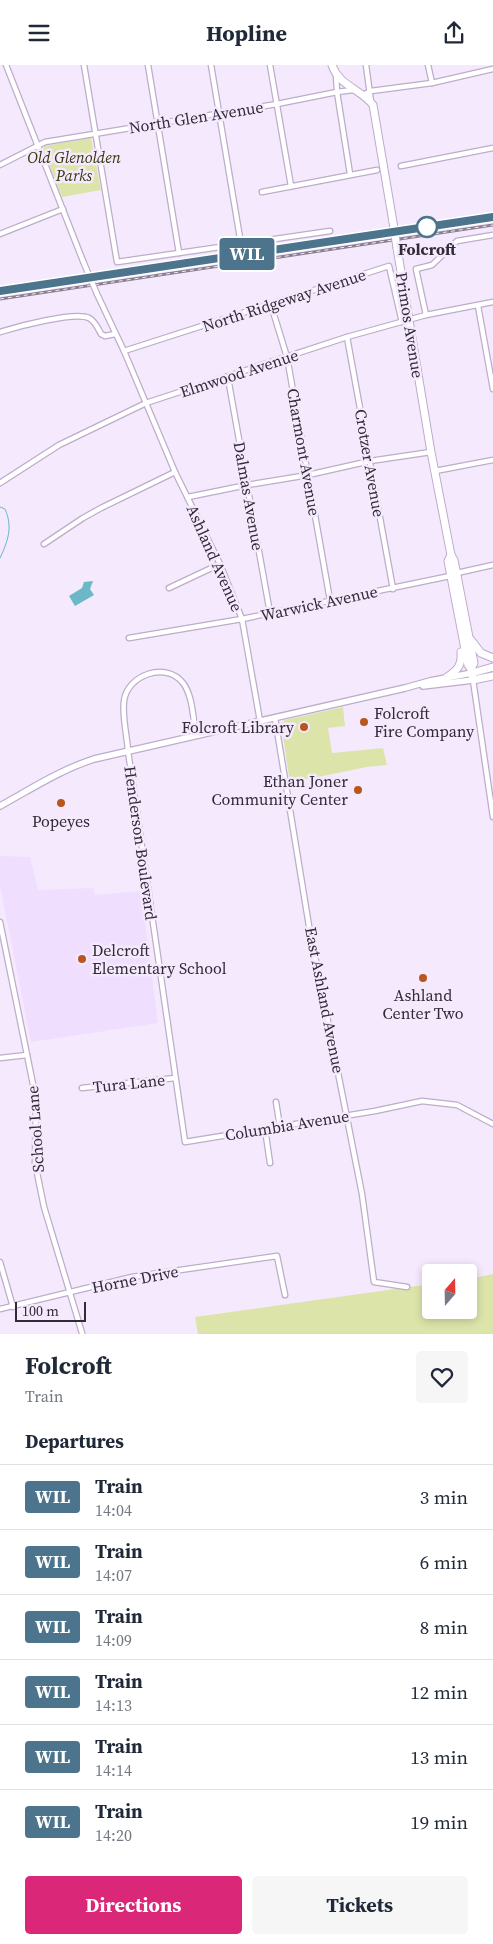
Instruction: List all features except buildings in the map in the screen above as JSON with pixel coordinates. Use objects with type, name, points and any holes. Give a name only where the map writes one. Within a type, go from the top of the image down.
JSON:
[{"type":"main road","points":[[332,65],[336,75],[371,102]]},
{"type":"main road","name":"Primos Avenue","points":[[371,102],[375,110],[397,248],[406,321],[451,555],[448,561],[453,574],[465,635],[468,665],[472,674]]},
{"type":"main road","points":[[465,635],[481,653],[493,657]]},
{"type":"main road","points":[[447,677],[456,671],[461,664],[465,635]]},
{"type":"main road","points":[[472,674],[493,667]]},
{"type":"main road","points":[[472,674],[493,676]]},
{"type":"street","points":[[6,65],[83,261],[146,403]]},
{"type":"street","points":[[84,65],[117,262],[330,231]]},
{"type":"street","points":[[148,65],[179,253]]},
{"type":"street","points":[[211,65],[242,244]]},
{"type":"street","points":[[270,65],[291,186]]},
{"type":"street","name":"Primos Avenue","points":[[366,65],[371,102]]},
{"type":"street","points":[[428,65],[432,83]]},
{"type":"street","points":[[364,95],[371,91],[432,83],[493,69]]},
{"type":"street","points":[[336,75],[350,174]]},
{"type":"street","name":"North Glen Avenue","points":[[0,165],[44,142],[277,104],[337,91],[355,90]]},
{"type":"street","points":[[401,166],[493,148]]},
{"type":"street","points":[[262,192],[377,170]]},
{"type":"street","points":[[0,234],[63,209]]},
{"type":"street","points":[[426,315],[416,269],[432,265],[458,241],[493,235]]},
{"type":"street","name":"North Ridgeway Avenue","points":[[124,351],[389,266],[406,321]]},
{"type":"street","name":"Elmwood Avenue","points":[[0,483],[59,445],[146,403],[347,337],[426,315],[493,302]]},
{"type":"street","name":"Charmont Avenue","points":[[271,305],[287,357],[330,600]]},
{"type":"street","points":[[478,306],[493,386]]},
{"type":"street","points":[[0,332],[24,325],[80,315],[94,322],[101,334],[106,336],[115,333]]},
{"type":"street","name":"Crotzer Avenue","points":[[347,337],[393,589]]},
{"type":"street","name":"Dalmas Avenue","points":[[228,377],[270,613]]},
{"type":"street","name":"Ashland Avenue","points":[[146,403],[175,472],[220,564],[242,619],[260,721]]},
{"type":"street","points":[[188,497],[308,475],[370,461],[431,452]]},
{"type":"street","points":[[435,471],[493,460]]},
{"type":"street","points":[[44,545],[83,518],[175,472]]},
{"type":"street","points":[[169,588],[220,564]]},
{"type":"street","name":"Warwick Avenue","points":[[129,638],[242,619],[393,589],[493,565]]},
{"type":"street","name":"Henderson Boulevard","points":[[185,1142],[128,751],[124,701],[132,682],[142,675],[165,672],[182,681],[188,690],[196,735]]},
{"type":"street","points":[[415,686],[447,677],[472,674]]},
{"type":"street","points":[[0,806],[76,765],[196,735],[472,674]]},
{"type":"street","name":"Primos Avenue","points":[[472,674],[493,817]]},
{"type":"street","name":"East Ashland Avenue","points":[[275,717],[309,926],[348,1115],[362,1194],[374,1282],[407,1287]]},
{"type":"street","name":"School Lane","points":[[0,922],[36,1099],[35,1163],[44,1207],[82,1333]]},
{"type":"street","points":[[0,1058],[27,1055]]},
{"type":"street","name":"Tura Lane","points":[[82,1087],[175,1078]]},
{"type":"street","name":"Columbia Avenue","points":[[185,1142],[390,1109],[422,1101],[457,1105],[468,1109],[493,1124]]},
{"type":"street","points":[[276,1102],[280,1127]]},
{"type":"street","points":[[265,1129],[270,1163]]},
{"type":"street","name":"Horne Drive","points":[[0,1309],[132,1277],[277,1256],[285,1295]]},
{"type":"street","points":[[0,1262],[13,1307]]},
{"type":"shaded area","name":"Delcroft Elementary School","points":[[0,856],[30,857],[38,890],[93,888],[95,895],[141,891],[158,1023],[31,1042],[0,885]]},
{"type":"green space","name":"Old Glenolden Parks","points":[[91,138],[101,190],[62,197],[43,149],[44,146]]},
{"type":"green space","points":[[343,707],[345,726],[328,728],[332,753],[383,748],[387,765],[367,767],[293,782],[289,776],[281,723],[285,720]]},
{"type":"green space","points":[[493,1274],[493,1334],[198,1334],[195,1317],[422,1285],[422,1319],[478,1319],[478,1277]]},
{"type":"water","points":[[93,581],[90,589],[94,595],[75,606],[69,596],[82,588],[84,582]]},
{"type":"waterway","points":[[0,507],[5,509],[9,522],[7,540],[0,558]]},
{"type":"railway","points":[[0,291],[493,217]]},
{"type":"railway","points":[[0,299],[493,225]]},
{"type":"train","name":"WIL","points":[[0,291],[493,217]]},
{"type":"place","name":"Folcroft","points":[[427,227]]},
{"type":"place","name":"Folcroft Fire Company","points":[[364,722]]},
{"type":"place","name":"Folcroft Library","points":[[304,727]]},
{"type":"place","name":"Ethan Joner Community Center","points":[[358,790]]},
{"type":"place","name":"Popeyes","points":[[61,803]]},
{"type":"place","name":"Delcroft Elementary School","points":[[82,959]]},
{"type":"place","name":"Ashland Center Two","points":[[423,978]]}]
